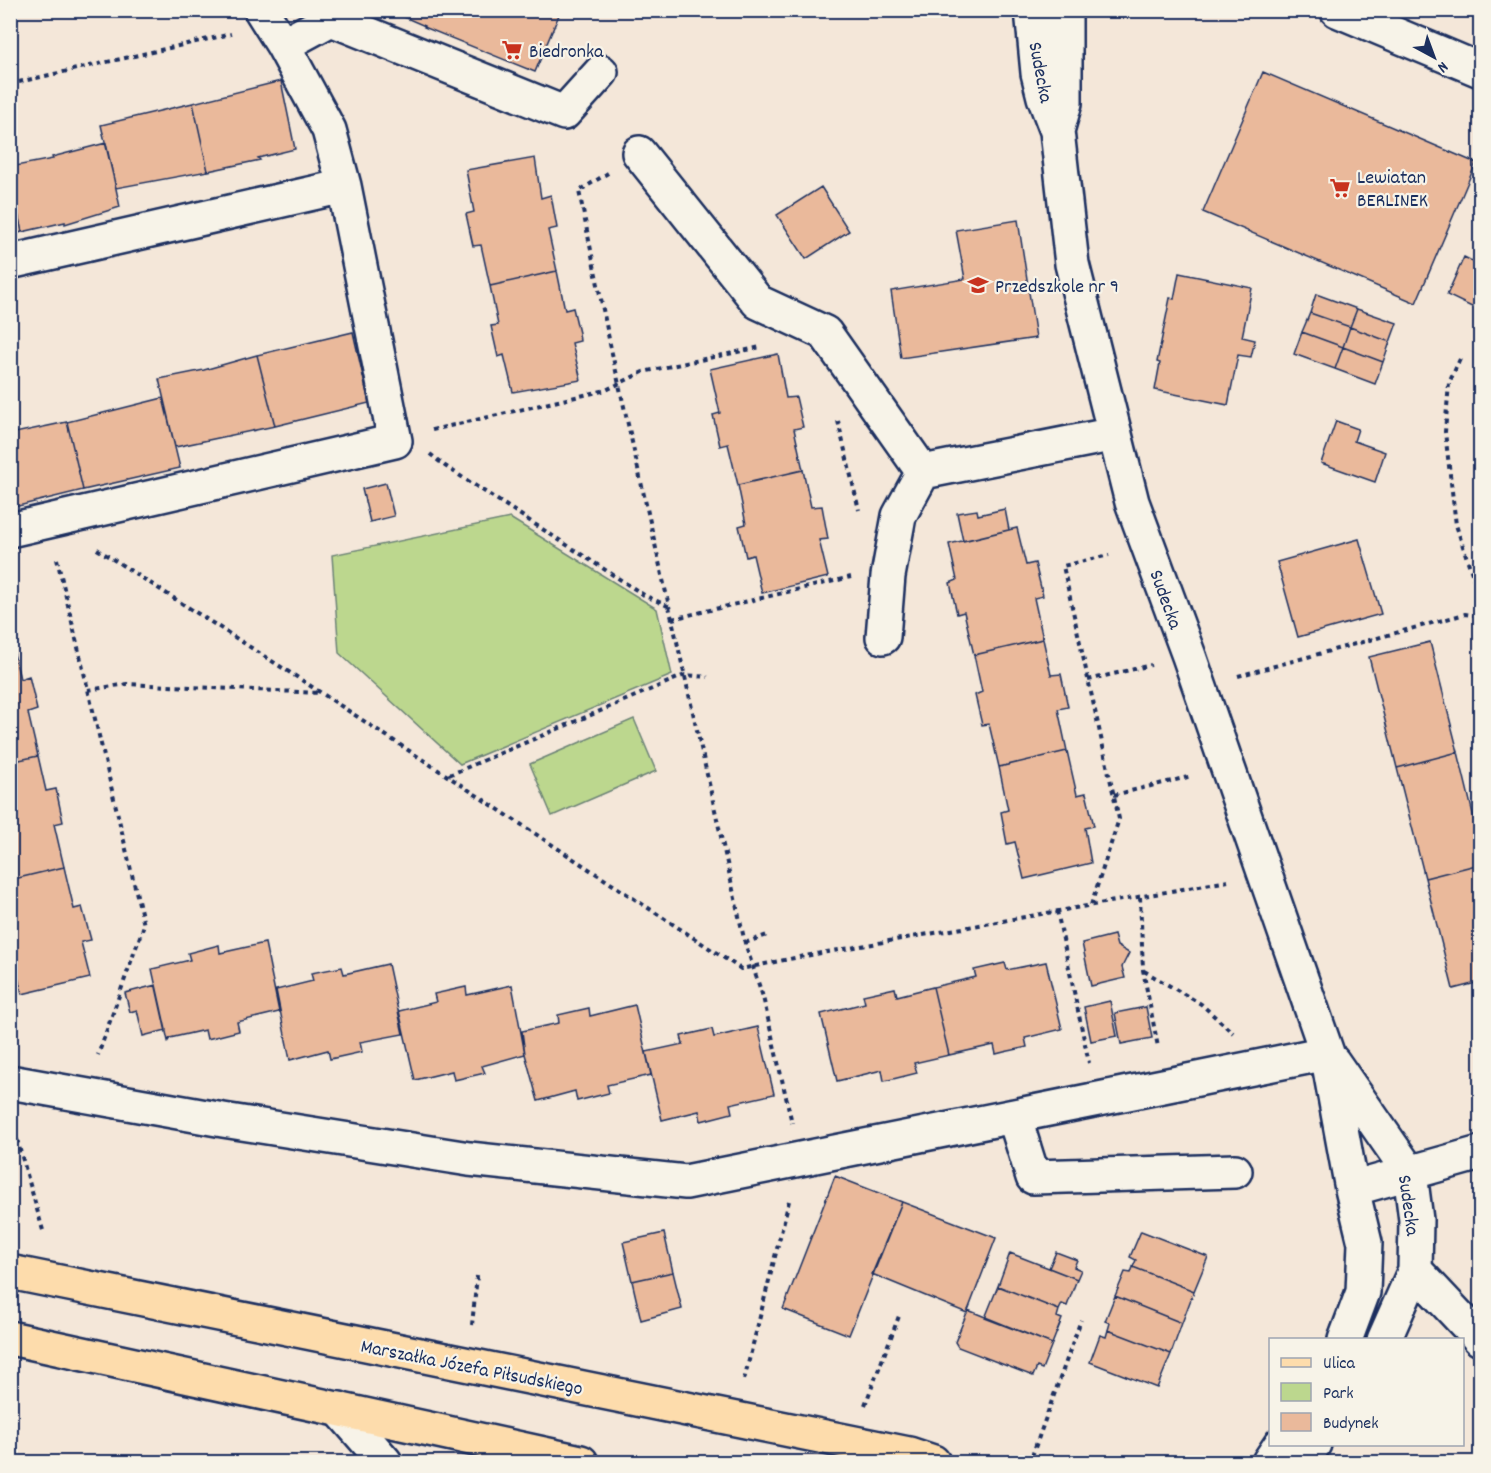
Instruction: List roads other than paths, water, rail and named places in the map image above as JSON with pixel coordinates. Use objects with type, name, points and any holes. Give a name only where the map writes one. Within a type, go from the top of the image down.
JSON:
[{"type":"main road","name":"Marszałka Józefa Piłsudskiego","points":[[10,1272],[897,1452],[933,1462]]},
{"type":"main road","points":[[10,1338],[581,1462]]},
{"type":"street","name":"Sudecka","points":[[1032,10],[1038,73],[1057,131],[1072,264],[1132,502],[1327,1053],[1352,1189],[1365,1243],[1363,1292],[1346,1338]]},
{"type":"street","name":"Sudecka","points":[[1057,131],[1065,103],[1065,10]]},
{"type":"street","points":[[1337,10],[1480,70]]},
{"type":"street","points":[[10,530],[395,441],[344,186],[329,130],[271,27],[333,15],[564,113],[602,72]]},
{"type":"street","points":[[639,153],[758,303],[825,333],[923,472]]},
{"type":"street","points":[[10,262],[344,186]]},
{"type":"street","points":[[923,472],[1115,434]]},
{"type":"street","points":[[883,637],[888,576],[899,516],[923,472]]},
{"type":"street","name":"Sudecka","points":[[1327,1053],[1410,1173],[1416,1220],[1415,1270],[1385,1338]]},
{"type":"street","points":[[10,1082],[223,1120],[469,1159],[686,1182],[1327,1053]]},
{"type":"street","points":[[1014,1116],[1033,1177],[1235,1171]]},
{"type":"street","points":[[1352,1189],[1480,1152]]},
{"type":"street","points":[[1415,1270],[1480,1339]]},
{"type":"street","points":[[339,1409],[385,1462]]},
{"type":"street","points":[[1269,1462],[1280,1446]]},
{"type":"street","points":[[1302,1462],[1313,1446]]},
{"type":"place","name":"Biedronka","points":[[512,50]]},
{"type":"place","name":"Lewiatan BERLINEK","points":[[1340,188]]},
{"type":"place","name":"Przedszkole nr 9","points":[[978,285]]}]
